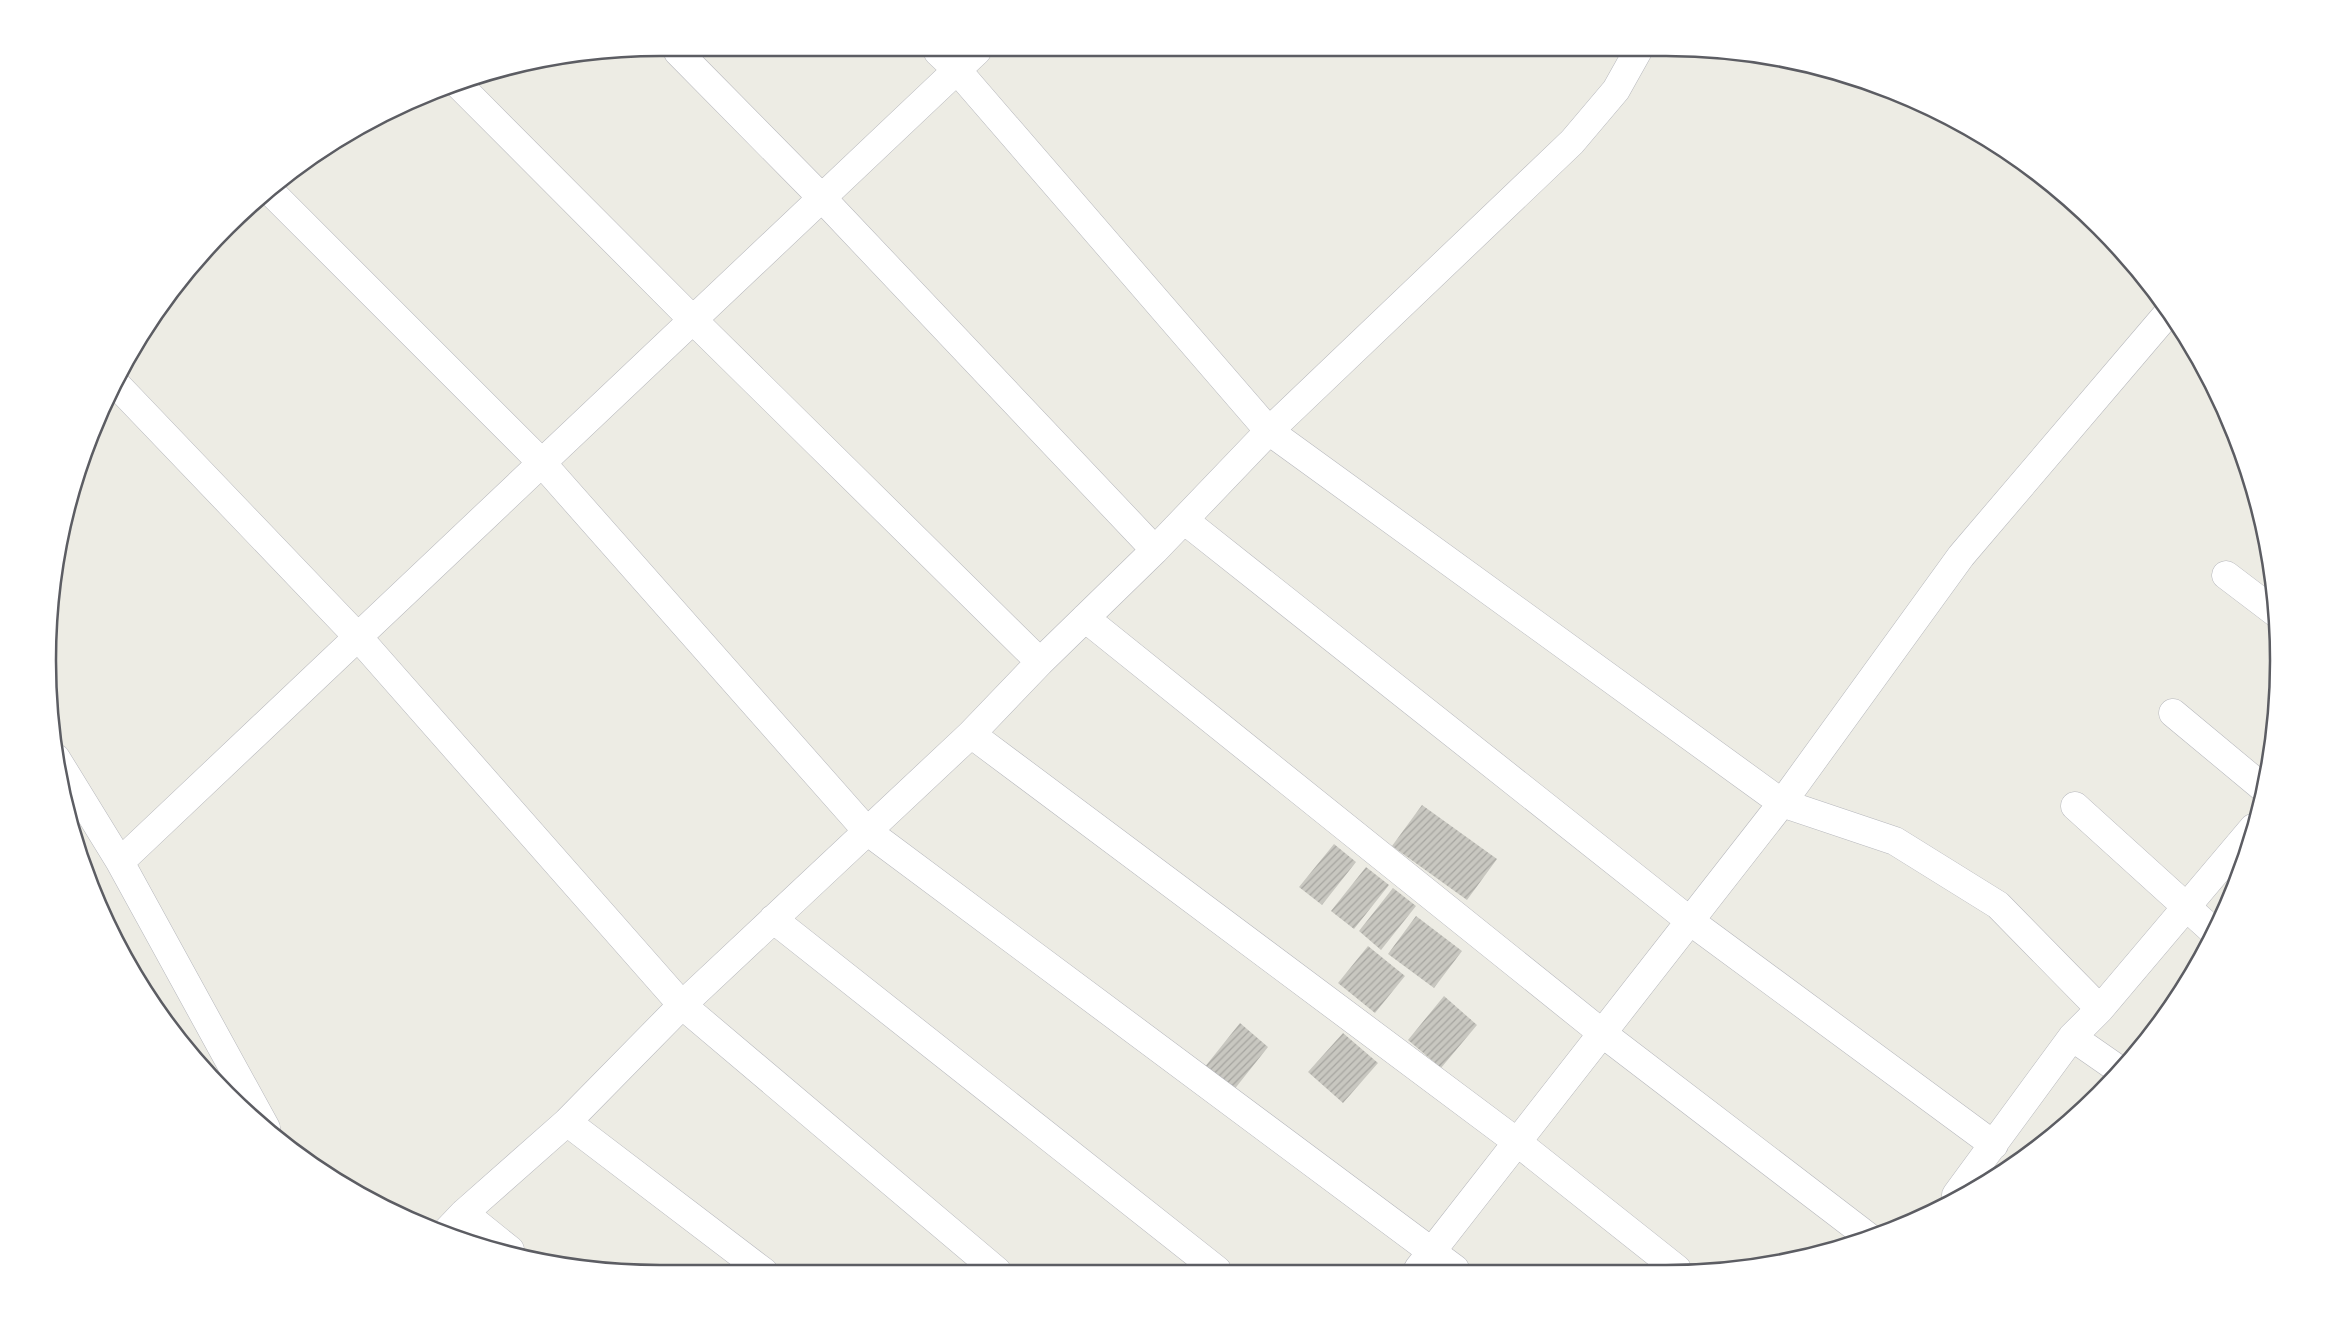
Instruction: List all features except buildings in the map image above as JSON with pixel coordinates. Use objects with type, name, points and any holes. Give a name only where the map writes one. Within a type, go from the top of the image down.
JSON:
[{"type":"street","points":[[682,56],[822,198],[1155,550]]},
{"type":"street","points":[[120,862],[822,198],[947,61],[962,56]]},
{"type":"street","points":[[451,1227],[567,1122],[682,1005],[971,734],[1040,662],[1155,550],[1269,431],[1572,142],[1616,90],[1635,56]]},
{"type":"street","points":[[947,61],[1269,431],[1782,802],[1895,841],[1998,905],[2100,1009]]},
{"type":"street","points":[[463,89],[693,320],[1040,662]]},
{"type":"street","points":[[275,196],[542,463],[867,831],[1425,1260],[1442,1265]]},
{"type":"street","points":[[1425,1260],[1782,802],[1961,556],[2163,318]]},
{"type":"street","points":[[121,389],[358,637],[682,1005],[989,1265]]},
{"type":"street","points":[[1184,520],[1690,921],[1994,1145]]},
{"type":"street","points":[[2226,575],[2267,606]]},
{"type":"street","points":[[1086,618],[1602,1033],[1862,1232]]},
{"type":"street","points":[[2172,714],[2257,783]]},
{"type":"street","points":[[971,734],[1517,1142],[1673,1265]]},
{"type":"street","points":[[68,777],[120,862],[256,1109]]},
{"type":"street","points":[[2075,806],[2208,925]]},
{"type":"street","points":[[1962,1187],[2072,1037],[2100,1009],[2242,841]]},
{"type":"street","points":[[773,920],[1211,1265]]},
{"type":"street","points":[[2072,1037],[2114,1066]]},
{"type":"street","points":[[567,1122],[755,1265]]},
{"type":"street","points":[[464,1213],[502,1243]]}]
